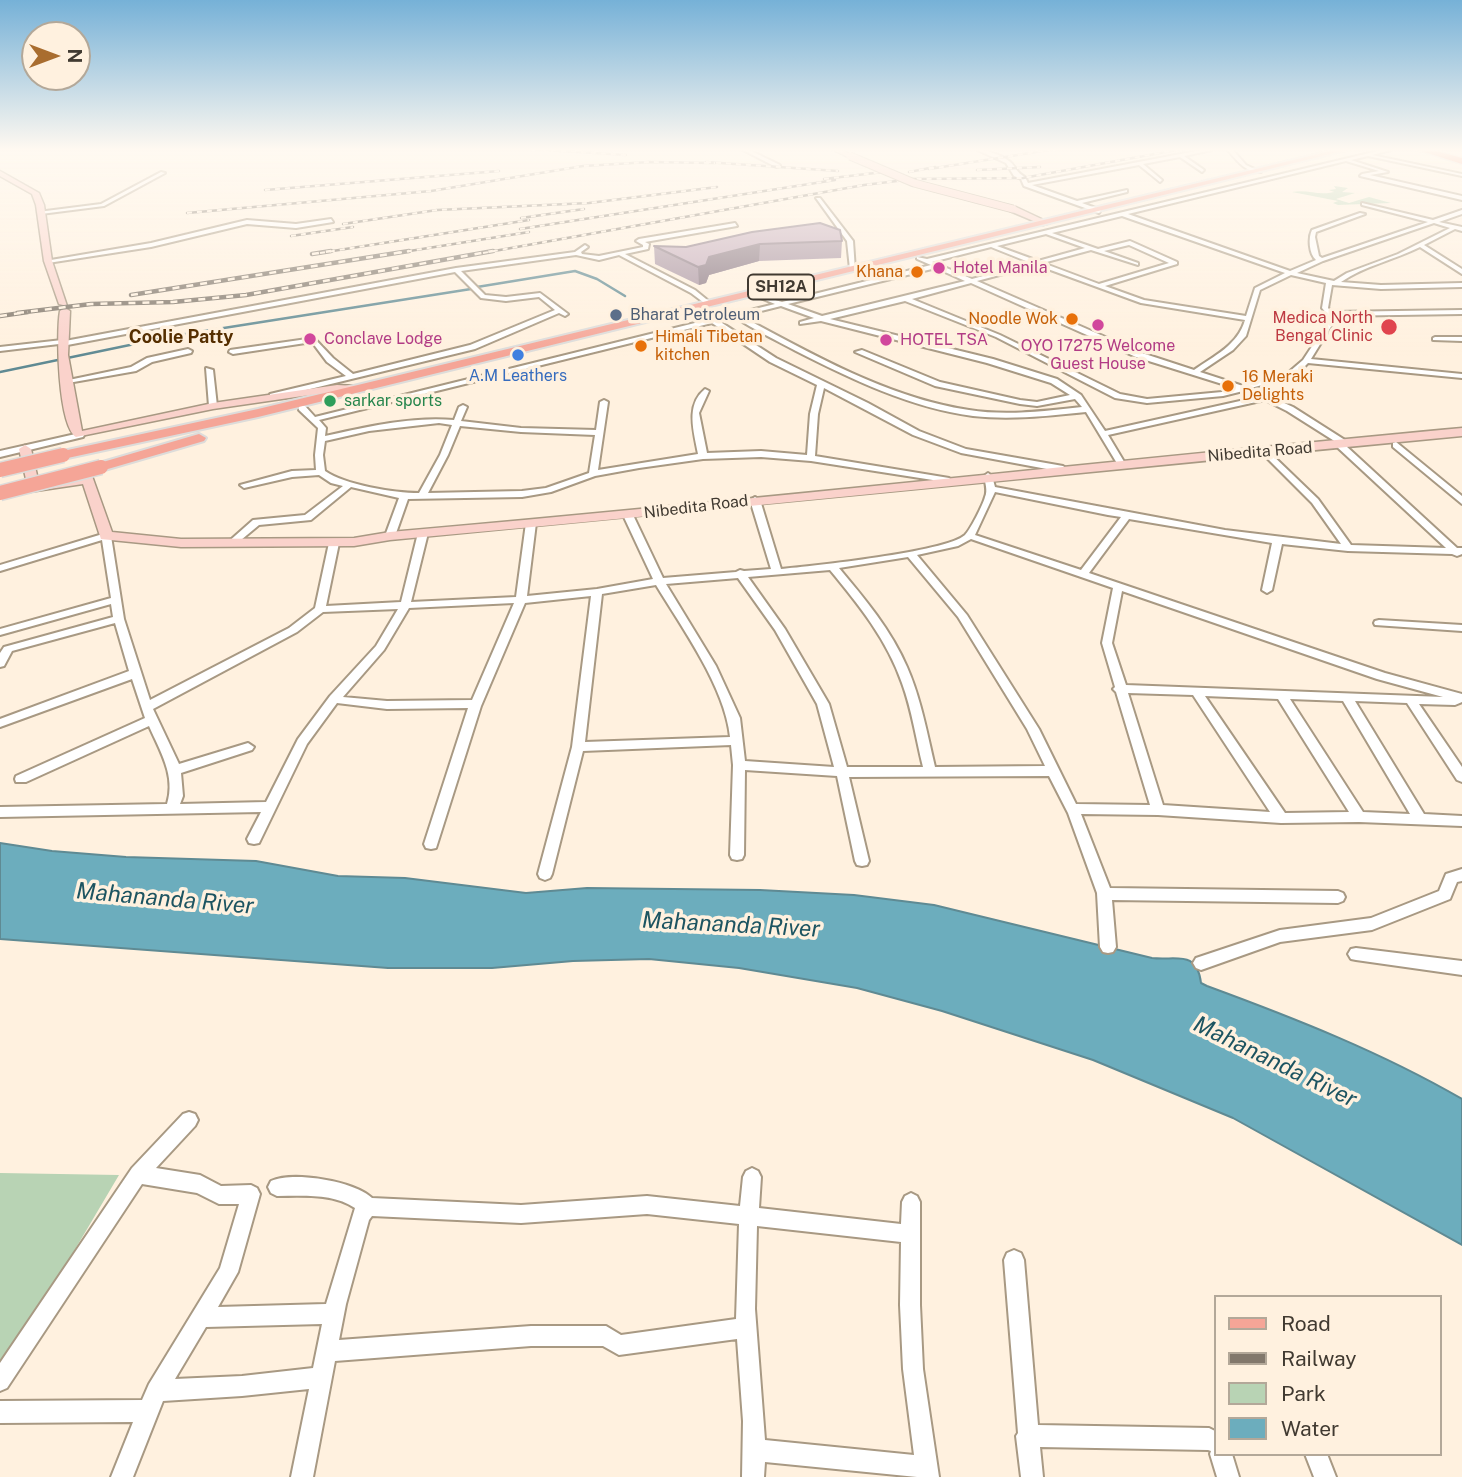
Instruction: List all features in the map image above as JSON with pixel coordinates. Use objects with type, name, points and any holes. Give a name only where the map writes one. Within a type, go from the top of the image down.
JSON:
[{"type":"main road","name":"SH12A","points":[[919,258],[1069,218]]},
{"type":"main road","name":"SH12A","points":[[0,493],[101,467],[302,408],[851,271],[919,258],[1078,218]]},
{"type":"main road","name":"SH12A","points":[[0,470],[204,426],[760,296],[851,271]]},
{"type":"street","points":[[42,218],[48,261],[64,307],[60,330],[68,381],[69,408],[77,434],[80,435]]},
{"type":"street","points":[[832,218],[850,242],[851,271],[870,284]]},
{"type":"street","points":[[1034,218],[1046,223]]},
{"type":"street","points":[[919,258],[994,247],[1112,218]]},
{"type":"street","points":[[1133,218],[1290,272],[1332,283],[1462,285]]},
{"type":"street","points":[[1321,260],[1316,257],[1312,237],[1314,231],[1349,218]]},
{"type":"street","points":[[1415,218],[1462,229]]},
{"type":"street","points":[[1194,373],[1244,335],[1257,289],[1321,260],[1447,218]]},
{"type":"street","points":[[48,261],[151,245],[247,222],[296,226],[331,221]]},
{"type":"street","points":[[0,349],[62,343],[456,270],[578,253],[592,258],[622,255],[646,248],[646,244],[639,242],[735,225]]},
{"type":"street","points":[[906,299],[998,335],[1118,396],[1147,401],[1184,400],[1246,389],[1292,374],[1307,362],[1329,326],[1330,314],[1325,308],[1332,283],[1453,228]]},
{"type":"street","points":[[1038,229],[1136,264]]},
{"type":"street","points":[[802,323],[906,299],[1095,249],[1130,243],[1175,263],[1097,286]]},
{"type":"street","points":[[970,245],[980,249]]},
{"type":"street","points":[[1420,245],[1462,272]]},
{"type":"street","points":[[578,253],[586,247]]},
{"type":"street","points":[[994,247],[1143,302],[1249,318]]},
{"type":"street","points":[[622,255],[640,267],[697,293],[715,323],[772,360],[916,433],[959,449],[1063,468]]},
{"type":"street","points":[[919,258],[1139,355],[1246,389],[1290,409],[1342,444],[1459,553]]},
{"type":"street","points":[[1117,265],[1128,261]]},
{"type":"street","points":[[315,419],[715,323],[939,265]]},
{"type":"street","points":[[269,397],[472,347],[563,312],[540,295],[506,299],[483,297],[456,270]]},
{"type":"street","points":[[760,296],[823,319],[1022,371],[1054,382],[1076,396],[1088,409],[1122,465]]},
{"type":"street","points":[[1330,314],[1461,313]]},
{"type":"street","points":[[738,317],[800,351],[851,374],[946,408],[1003,415],[1088,409]]},
{"type":"street","points":[[1435,340],[1462,339]]},
{"type":"street","points":[[233,352],[314,340],[330,360],[351,376]]},
{"type":"street","points":[[68,381],[133,369],[150,359],[188,351]]},
{"type":"street","points":[[859,352],[938,384],[1020,402],[1037,404],[1076,396]]},
{"type":"street","points":[[1307,362],[1462,376]]},
{"type":"street","points":[[209,370],[212,406]]},
{"type":"street","points":[[811,458],[814,414],[821,385]]},
{"type":"street","points":[[1,454],[212,406],[337,388],[357,389]]},
{"type":"street","points":[[703,456],[695,413],[705,391]]},
{"type":"street","points":[[1102,434],[1266,398]]},
{"type":"street","points":[[593,474],[604,402]]},
{"type":"street","points":[[422,495],[463,407]]},
{"type":"street","points":[[302,408],[322,428],[319,455],[321,472]]},
{"type":"street","points":[[322,439],[396,425],[457,421],[521,430],[600,433]]},
{"type":"street","name":"Nibedita Road","points":[[421,538],[756,504],[870,496],[906,487],[949,481],[990,482],[1063,468],[1122,465],[1462,432]]},
{"type":"street","name":"Nibedita Road","points":[[1342,444],[1396,445],[1462,438]]},
{"type":"street","points":[[1396,445],[1462,501]]},
{"type":"street","points":[[25,449],[34,489],[88,479],[106,537],[119,619],[146,707],[175,770],[176,796],[172,810]]},
{"type":"street","points":[[1266,452],[1315,501],[1348,548]]},
{"type":"street","points":[[244,485],[292,474],[321,472],[334,481],[404,496],[535,493],[593,474],[703,456],[761,454],[811,458],[949,481]]},
{"type":"street","points":[[146,707],[293,630],[320,609],[522,600],[597,592],[659,581],[832,566],[955,544],[970,536],[985,510],[990,482],[1127,515],[1277,543],[1459,553]]},
{"type":"street","points":[[232,543],[256,522],[308,518],[349,485]]},
{"type":"street","points":[[390,536],[404,496]]},
{"type":"street","points":[[756,504],[776,571]]},
{"type":"street","points":[[1083,574],[1127,515]]},
{"type":"street","points":[[629,519],[659,581],[734,718],[739,765],[737,855]]},
{"type":"street","points":[[431,844],[476,704],[522,600],[530,528]]},
{"type":"street","points":[[375,539],[390,536],[421,538]]},
{"type":"street","points":[[970,536],[1381,676],[1462,699]]},
{"type":"street","points":[[0,568],[106,537],[232,543],[334,543],[421,538]]},
{"type":"street","points":[[254,839],[302,742],[334,699],[380,648],[405,606],[421,538]]},
{"type":"street","points":[[320,609],[334,543]]},
{"type":"street","points":[[1267,590],[1277,543]]},
{"type":"street","points":[[910,554],[962,615],[1034,729],[1073,810],[1104,894],[1108,947]]},
{"type":"street","points":[[832,566],[868,608],[895,652],[909,685],[930,772]]},
{"type":"street","points":[[740,573],[780,629],[823,704],[862,861]]},
{"type":"street","points":[[1118,587],[1106,639],[1158,810]]},
{"type":"street","points":[[545,874],[578,747],[597,592]]},
{"type":"street","points":[[0,632],[116,600]]},
{"type":"street","points":[[0,663],[8,649],[119,619]]},
{"type":"street","points":[[1380,623],[1462,628]]},
{"type":"street","points":[[0,723],[136,673]]},
{"type":"street","points":[[1119,688],[1462,699]]},
{"type":"street","points":[[1196,691],[1282,818]]},
{"type":"street","points":[[1282,695],[1359,817]]},
{"type":"street","points":[[1347,697],[1420,819]]},
{"type":"street","points":[[334,699],[357,704],[476,704]]},
{"type":"street","points":[[1410,699],[1462,776]]},
{"type":"street","points":[[21,779],[152,720]]},
{"type":"street","points":[[578,747],[736,741]]},
{"type":"street","points":[[175,770],[248,747]]},
{"type":"street","points":[[739,765],[842,772],[1055,771]]},
{"type":"street","points":[[0,812],[269,807]]},
{"type":"street","points":[[1073,810],[1158,810],[1282,818],[1359,817],[1462,821]]},
{"type":"street","points":[[1201,963],[1280,936],[1372,924],[1445,895],[1451,878],[1462,875]]},
{"type":"street","points":[[1104,894],[1338,897]]},
{"type":"street","points":[[1356,954],[1462,968]]},
{"type":"street","points":[[0,1381],[138,1174],[189,1120]]},
{"type":"street","points":[[122,1477],[156,1391],[229,1272],[251,1194],[219,1195],[200,1184],[138,1174]]},
{"type":"street","points":[[752,1177],[746,1328],[755,1406],[753,1477]]},
{"type":"street","points":[[277,1187],[320,1188],[344,1193],[356,1196],[368,1207],[521,1214],[647,1205],[749,1214],[911,1234]]},
{"type":"street","points":[[755,1450],[927,1472],[914,1369],[910,1305],[911,1202]]},
{"type":"street","points":[[302,1477],[334,1314],[361,1215],[368,1207]]},
{"type":"street","points":[[1014,1260],[1032,1477]]},
{"type":"street","points":[[201,1317],[334,1314]]},
{"type":"street","points":[[328,1351],[530,1336],[606,1336],[619,1345],[746,1328]]},
{"type":"street","points":[[156,1391],[242,1386],[322,1377]]},
{"type":"street","points":[[0,1412],[148,1411]]},
{"type":"street","points":[[1027,1436],[1209,1439],[1214,1442]]},
{"type":"street","points":[[1222,1456],[1228,1477]]},
{"type":"street","points":[[1317,1456],[1325,1477]]},
{"type":"green space","points":[[0,1173],[119,1175],[51,1290],[0,1367]]},
{"type":"water","name":"Mahananda River","points":[[0,843],[52,851],[126,857],[256,861],[338,876],[405,878],[526,893],[587,888],[760,890],[854,895],[934,905],[1152,958],[1184,959],[1195,965],[1201,983],[1369,1051],[1462,1099],[1462,1245],[1233,1118],[1093,1060],[942,1011],[857,988],[739,968],[649,959],[573,961],[492,968],[388,968],[0,939]]},
{"type":"building","points":[[820,223],[840,230],[842,241],[760,244],[709,257],[706,265],[698,267],[654,246],[686,247],[752,232]]},
{"type":"waterway","points":[[477,287],[575,271],[597,279],[625,296]]},
{"type":"waterway","points":[[0,372],[173,336],[471,289]]},
{"type":"railway","points":[[343,224],[384,218]]},
{"type":"railway","points":[[520,229],[591,218]]},
{"type":"railway","points":[[483,253],[680,218]]},
{"type":"railway","points":[[320,253],[529,220]]},
{"type":"railway","points":[[291,236],[353,227]]},
{"type":"railway","points":[[397,253],[529,232]]},
{"type":"railway","points":[[312,254],[331,251]]},
{"type":"railway","points":[[131,295],[409,251]]},
{"type":"railway","points":[[17,313],[91,304],[173,302],[246,295],[493,251]]},
{"type":"railway","points":[[0,316],[28,312]]},
{"type":"place","name":"Hotel Manila","points":[[939,268]]},
{"type":"place","name":"Khana","points":[[917,272]]},
{"type":"place","name":"Bharat Petroleum","points":[[616,315]]},
{"type":"place","name":"Noodle Wok","points":[[1072,319]]},
{"type":"place","name":"OYO 17275 Welcome Guest House","points":[[1098,325]]},
{"type":"place","name":"Medica North Bengal Clinic","points":[[1389,327]]},
{"type":"place","name":"Conclave Lodge","points":[[310,339]]},
{"type":"place","name":"HOTEL TSA","points":[[886,340]]},
{"type":"place","name":"Himali Tibetan kitchen","points":[[641,346]]},
{"type":"place","name":"A.M Leathers","points":[[518,355]]},
{"type":"place","name":"16 Meraki Delights","points":[[1228,386]]},
{"type":"place","name":"sarkar sports","points":[[330,401]]},
{"type":"district","name":"Coolie Patty","points":[[181,337]]}]
